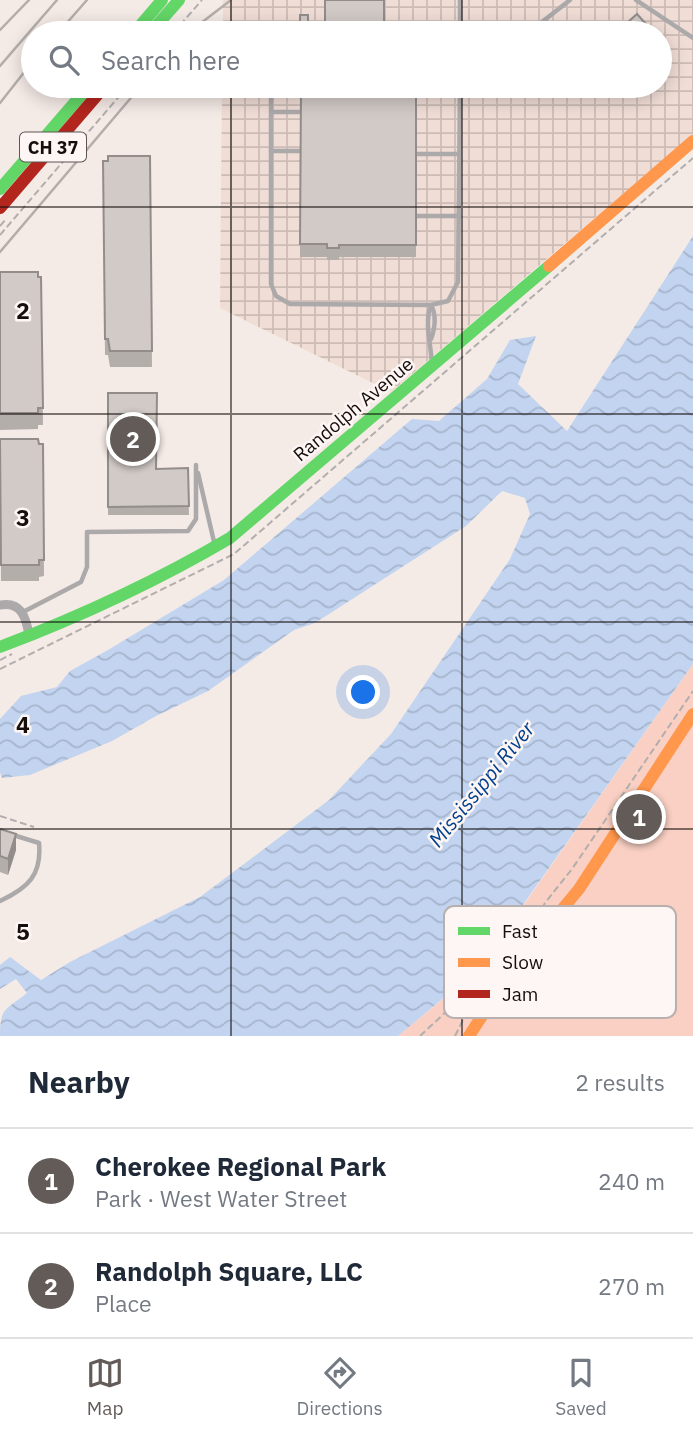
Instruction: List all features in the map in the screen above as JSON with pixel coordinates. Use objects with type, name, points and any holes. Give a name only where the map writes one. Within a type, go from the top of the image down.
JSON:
[{"type":"main road","points":[[144,21],[162,0]]},
{"type":"main road","points":[[161,21],[179,0]]},
{"type":"main road","name":"CH 37","points":[[0,189],[79,98]]},
{"type":"main road","name":"CH 37","points":[[0,208],[95,98]]},
{"type":"main road","name":"Randolph Avenue","points":[[0,647],[52,627],[181,567],[245,527],[693,141]]},
{"type":"main road","points":[[565,906],[579,889],[693,714]]},
{"type":"main road","points":[[469,1036],[481,1018]]},
{"type":"street","points":[[0,605],[11,604],[23,612],[29,635]]},
{"type":"lane","points":[[460,0],[460,21]]},
{"type":"lane","points":[[544,20],[570,0]]},
{"type":"lane","points":[[636,0],[668,21]]},
{"type":"lane","points":[[672,24],[693,38]]},
{"type":"lane","points":[[271,98],[271,284],[276,296],[290,304],[298,305],[431,305],[448,300],[458,282],[460,98]]},
{"type":"lane","points":[[271,112],[301,112]]},
{"type":"lane","points":[[271,151],[301,151]]},
{"type":"lane","points":[[416,153],[459,154]]},
{"type":"lane","points":[[416,216],[459,216]]},
{"type":"lane","points":[[431,305],[428,331],[432,368]]},
{"type":"lane","points":[[23,612],[81,582],[87,567],[87,533],[188,531],[196,519],[196,465],[215,548]]},
{"type":"lane","points":[[0,831],[39,844],[40,865],[25,887],[0,901]]},
{"type":"path","points":[[184,21],[202,0]]},
{"type":"path","points":[[0,235],[118,98]]},
{"type":"path","points":[[543,906],[572,869],[693,691]]},
{"type":"path","points":[[0,816],[34,827]]},
{"type":"path","points":[[420,1036],[444,1015]]},
{"type":"path","points":[[455,1036],[464,1018]]},
{"type":"shaded area","points":[[223,0],[693,0],[693,134],[391,392],[220,308],[222,98],[672,98],[672,21],[223,21]]},
{"type":"shaded area","points":[[693,664],[693,1036],[398,1036],[444,998],[444,1018],[676,1018],[676,906],[523,906]]},
{"type":"water","name":"Mississippi River","points":[[693,236],[693,664],[522,906],[444,906],[444,998],[398,1036],[0,1036],[3,1014],[27,993],[16,979],[0,989],[0,965],[10,957],[41,980],[70,962],[200,897],[329,800],[391,734],[510,559],[530,514],[525,498],[502,491],[466,526],[315,623],[294,630],[208,691],[112,741],[30,775],[2,778],[0,719],[21,696],[57,687],[70,671],[224,580],[412,419],[439,421],[487,379],[510,340],[536,336],[518,384],[567,431]]},
{"type":"building","points":[[325,0],[384,0],[384,21],[325,21]]},
{"type":"building","points":[[637,14],[643,21],[629,21]]},
{"type":"building","points":[[300,15],[308,15],[308,21],[300,21]]},
{"type":"building","points":[[301,98],[416,98],[416,245],[339,245],[339,248],[327,248],[327,244],[300,244]]},
{"type":"building","points":[[108,156],[150,156],[152,351],[110,351],[108,339],[105,339],[103,161],[108,161]]},
{"type":"building","points":[[0,272],[38,272],[38,277],[41,277],[43,408],[38,408],[38,413],[0,413]]},
{"type":"building","points":[[108,393],[157,393],[156,469],[188,468],[189,506],[108,507]]},
{"type":"building","points":[[0,439],[38,439],[39,444],[43,444],[44,560],[39,560],[39,565],[1,565]]},
{"type":"building","points":[[0,829],[16,834],[8,859],[0,856]]},
{"type":"railway","points":[[0,30],[29,0]]},
{"type":"railway","points":[[39,21],[57,0]]},
{"type":"railway","points":[[69,21],[87,0]]},
{"type":"railway","points":[[204,21],[231,0]]},
{"type":"railway","points":[[0,66],[21,42]]},
{"type":"railway","points":[[0,103],[21,76]]},
{"type":"railway","points":[[0,252],[131,98]]},
{"type":"traffic: fast","points":[[144,21],[162,0]]},
{"type":"traffic: fast","points":[[161,21],[179,0]]},
{"type":"traffic: fast","points":[[0,189],[79,98]]},
{"type":"traffic: fast","points":[[0,647],[117,597],[230,538],[549,266]]},
{"type":"traffic: slow","points":[[549,266],[693,141]]},
{"type":"traffic: slow","points":[[565,906],[579,889],[693,714]]},
{"type":"traffic: slow","points":[[469,1036],[481,1018]]},
{"type":"traffic: jam","points":[[0,208],[95,98]]},
{"type":"place","name":"Randolph Square, LLC","points":[[133,439]]},
{"type":"place","name":"Cherokee Regional Park","points":[[639,817]]}]
